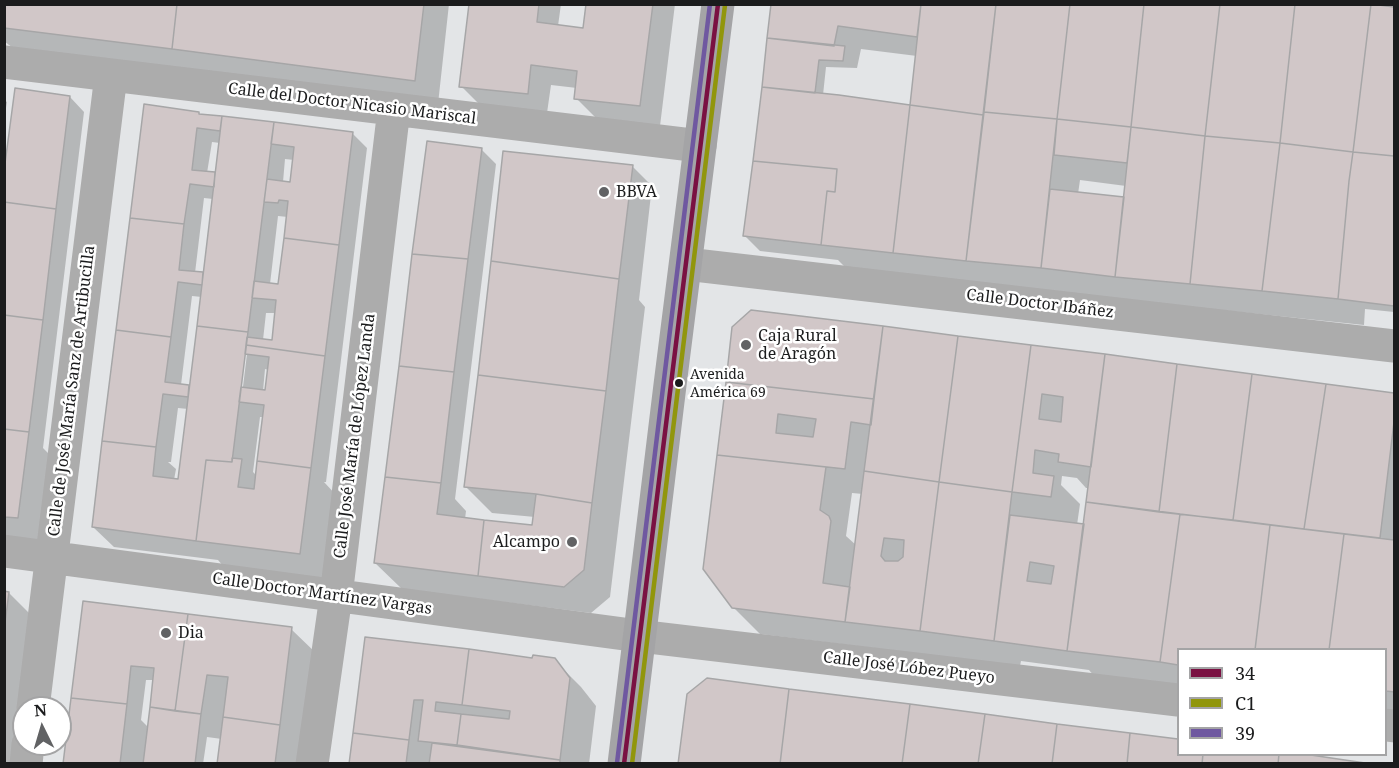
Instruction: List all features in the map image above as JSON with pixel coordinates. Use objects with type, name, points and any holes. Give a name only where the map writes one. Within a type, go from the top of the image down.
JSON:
[{"type":"main road","points":[[624,764],[718,4]]},
{"type":"street","name":"Calle del Doctor Nicasio Mariscal","points":[[4,62],[700,146]]},
{"type":"street","name":"Calle de José María Sanz de Artibucilla","points":[[35,696],[111,75]]},
{"type":"street","name":"Calle José María de López Landa","points":[[312,764],[336,596],[394,109]]},
{"type":"street","name":"Calle Doctor Ibáñez","points":[[686,264],[1395,346]]},
{"type":"street","name":"Calle Doctor Martínez Vargas","points":[[4,551],[639,636]]},
{"type":"street","name":"Calle José Lóbez Pueyo","points":[[639,636],[1177,700]]},
{"type":"building","points":[[4,4],[177,4],[172,49],[4,28]]},
{"type":"building","points":[[177,4],[424,4],[415,81],[172,49]]},
{"type":"building","points":[[469,4],[539,4],[537,22],[583,28],[586,4],[653,4],[640,106],[574,99],[577,71],[531,65],[528,94],[459,87]]},
{"type":"building","points":[[771,4],[921,4],[917,37],[838,26],[834,46],[767,38]]},
{"type":"building","points":[[921,4],[996,4],[983,115],[910,105]]},
{"type":"building","points":[[996,4],[1070,4],[1057,119],[984,112]]},
{"type":"building","points":[[1070,4],[1144,4],[1131,127],[1057,119]]},
{"type":"building","points":[[1144,4],[1220,4],[1205,136],[1131,127]]},
{"type":"building","points":[[1220,4],[1295,4],[1280,143],[1205,136]]},
{"type":"building","points":[[1295,4],[1371,4],[1353,152],[1280,143]]},
{"type":"building","points":[[1371,4],[1394,7],[1394,156],[1353,152]]},
{"type":"building","points":[[767,38],[845,46],[843,61],[819,60],[815,93],[762,87]]},
{"type":"building","points":[[762,87],[910,105],[893,253],[821,245],[827,191],[835,192],[837,169],[753,161]]},
{"type":"building","points":[[15,88],[70,96],[56,209],[4,202],[4,171]]},
{"type":"building","points":[[144,104],[222,116],[220,131],[197,128],[192,170],[215,172],[214,187],[190,184],[184,224],[130,218]]},
{"type":"building","points":[[910,105],[983,115],[966,261],[893,253]]},
{"type":"building","points":[[984,112],[1057,119],[1041,268],[966,261]]},
{"type":"building","points":[[222,116],[274,122],[248,332],[197,326]]},
{"type":"building","points":[[1057,119],[1131,127],[1127,163],[1054,155]]},
{"type":"building","points":[[274,122],[353,132],[339,245],[284,238],[288,201],[264,202],[267,179],[290,182],[294,147],[271,144]]},
{"type":"building","points":[[1131,127],[1205,136],[1190,284],[1115,277]]},
{"type":"building","points":[[1205,136],[1280,143],[1262,291],[1190,284]]},
{"type":"building","points":[[427,141],[482,148],[468,259],[412,254]]},
{"type":"building","points":[[1280,143],[1353,152],[1338,299],[1262,291]]},
{"type":"building","points":[[503,151],[633,165],[619,279],[491,261]]},
{"type":"building","points":[[1353,152],[1394,156],[1394,306],[1338,299]]},
{"type":"building","points":[[753,161],[837,169],[835,192],[827,191],[821,245],[743,236]]},
{"type":"building","points":[[1050,189],[1124,197],[1115,277],[1041,268]]},
{"type":"building","points":[[4,202],[56,209],[43,320],[4,315]]},
{"type":"building","points":[[130,218],[184,224],[179,270],[203,272],[202,285],[178,282],[171,337],[116,330]]},
{"type":"building","points":[[284,238],[339,245],[325,356],[246,345],[247,337],[272,340],[276,300],[252,298],[254,281],[278,284]]},
{"type":"building","points":[[412,254],[468,259],[454,372],[399,366]]},
{"type":"building","points":[[491,261],[619,279],[606,391],[478,375]]},
{"type":"building","points":[[751,310],[883,326],[874,399],[726,382],[732,327]]},
{"type":"building","points":[[4,315],[43,320],[29,432],[4,429]]},
{"type":"building","points":[[197,326],[248,332],[232,462],[206,460],[196,541],[92,527],[102,441],[156,447],[153,476],[178,479]]},
{"type":"building","points":[[883,326],[958,336],[939,482],[864,471]]},
{"type":"building","points":[[116,330],[171,337],[165,382],[189,385],[188,397],[163,394],[156,447],[102,441]]},
{"type":"building","points":[[958,336],[1031,345],[1012,492],[939,482]]},
{"type":"building","points":[[246,345],[325,356],[311,468],[257,461],[264,405],[239,402],[241,387],[265,390],[269,357],[245,354]]},
{"type":"building","points":[[1031,345],[1105,354],[1091,467],[1058,462],[1059,454],[1035,450],[1033,473],[1054,476],[1051,497],[1012,492]],"holes":[[[1042,394],[1063,397],[1061,422],[1039,419]]]},
{"type":"building","points":[[1105,354],[1177,364],[1159,512],[1086,502]]},
{"type":"building","points":[[1177,364],[1252,374],[1233,520],[1159,512]]},
{"type":"building","points":[[399,366],[454,372],[441,483],[385,477]]},
{"type":"building","points":[[1252,374],[1326,384],[1304,529],[1233,520]]},
{"type":"building","points":[[478,375],[606,391],[592,503],[536,494],[464,487]]},
{"type":"building","points":[[726,382],[874,399],[871,425],[851,422],[845,469],[717,455]],"holes":[[[778,414],[816,419],[813,437],[776,433]]]},
{"type":"building","points":[[1326,384],[1394,393],[1394,422],[1380,538],[1304,529]]},
{"type":"building","points":[[4,429],[29,432],[18,518],[4,517]]},
{"type":"building","points":[[717,455],[826,467],[820,510],[829,516],[831,521],[823,583],[850,587],[845,622],[732,608],[703,569]]},
{"type":"building","points":[[232,458],[242,459],[238,487],[254,489],[257,461],[311,468],[300,554],[196,541],[206,460],[232,462]]},
{"type":"building","points":[[864,471],[939,482],[920,631],[845,622]],"holes":[[[884,538],[904,540],[903,557],[898,561],[885,561],[881,556]]]},
{"type":"building","points":[[385,477],[441,483],[437,514],[484,520],[478,576],[374,563]]},
{"type":"building","points":[[939,482],[1012,492],[994,641],[920,631]]},
{"type":"building","points":[[536,494],[592,503],[584,570],[564,587],[478,576],[484,520],[532,525]]},
{"type":"building","points":[[1086,502],[1180,514],[1160,662],[1067,651]]},
{"type":"building","points":[[1180,514],[1270,525],[1255,648],[1177,648],[1177,665],[1160,662]]},
{"type":"building","points":[[1010,515],[1084,524],[1067,651],[994,641]],"holes":[[[1030,562],[1054,566],[1051,584],[1027,581]]]},
{"type":"building","points":[[1270,525],[1344,534],[1329,648],[1255,648]]},
{"type":"building","points":[[1344,534],[1394,540],[1394,692],[1387,691],[1387,648],[1329,648]]},
{"type":"building","points":[[4,591],[9,592],[4,631]]},
{"type":"building","points":[[83,601],[188,614],[175,711],[150,707],[154,668],[131,666],[127,704],[72,698]]},
{"type":"building","points":[[188,614],[292,627],[280,725],[223,717],[228,677],[207,675],[201,714],[175,711]]},
{"type":"building","points":[[365,637],[469,649],[462,705],[436,702],[435,711],[461,714],[457,745],[418,741],[423,700],[414,700],[409,740],[353,733]]},
{"type":"building","points":[[469,649],[532,658],[533,655],[555,658],[570,678],[560,760],[457,745],[461,714],[509,719],[510,711],[462,705]]},
{"type":"building","points":[[707,678],[789,689],[780,764],[678,764],[687,694]]},
{"type":"building","points":[[789,689],[910,704],[902,764],[780,764]]},
{"type":"building","points":[[72,698],[127,704],[120,764],[63,764],[64,756],[72,756]]},
{"type":"building","points":[[910,704],[985,714],[978,764],[902,764]]},
{"type":"building","points":[[150,707],[201,714],[195,764],[143,764]]},
{"type":"building","points":[[985,714],[1057,724],[1052,764],[978,764]]},
{"type":"building","points":[[223,717],[280,725],[275,764],[217,764]]},
{"type":"building","points":[[1057,724],[1130,733],[1127,764],[1052,764]]},
{"type":"building","points":[[353,733],[409,740],[406,764],[349,764]]},
{"type":"building","points":[[1130,733],[1177,739],[1177,756],[1203,756],[1202,764],[1127,764]]},
{"type":"building","points":[[432,743],[560,760],[560,764],[429,764]]},
{"type":"building","points":[[1203,756],[1279,756],[1278,764],[1202,764]]},
{"type":"building","points":[[1279,756],[1318,756],[1372,764],[1278,764]]},
{"type":"transit line","name":"39","points":[[617,763],[710,4]]},
{"type":"transit line","name":"34","points":[[624,764],[718,4]]},
{"type":"transit line","name":"C1","points":[[632,764],[725,5]]},
{"type":"place","name":"BBVA","points":[[604,192]]},
{"type":"place","name":"Caja Rural de Aragón","points":[[746,345]]},
{"type":"place","name":"Avenida América 69","points":[[679,383]]},
{"type":"place","name":"Alcampo","points":[[572,542]]},
{"type":"place","name":"Dia","points":[[166,633]]}]
